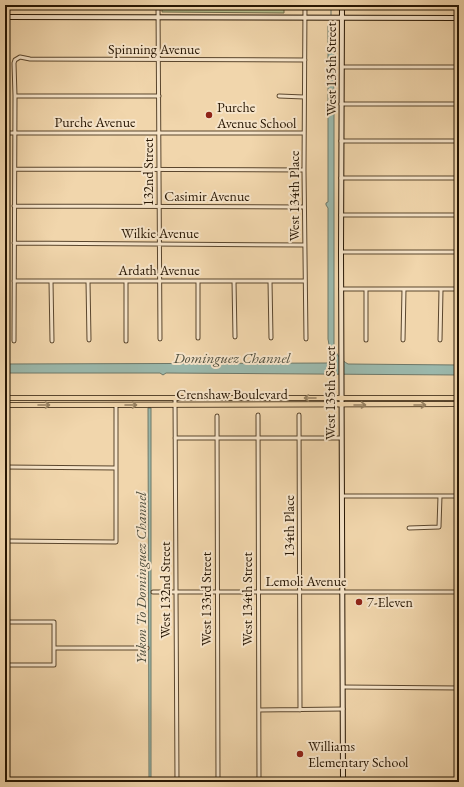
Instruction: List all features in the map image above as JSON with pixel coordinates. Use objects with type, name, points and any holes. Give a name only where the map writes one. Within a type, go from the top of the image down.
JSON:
[{"type":"main road","name":"Crenshaw Boulevard","points":[[5,398],[459,398]]},
{"type":"main road","points":[[116,398],[116,405]]},
{"type":"main road","points":[[391,398],[391,405]]},
{"type":"main road","name":"Crenshaw Boulevard","points":[[5,405],[459,404]]},
{"type":"street","name":"132nd Street","points":[[158,5],[160,339]]},
{"type":"street","name":"West 134th Place","points":[[305,5],[304,207],[306,339]]},
{"type":"street","name":"West 135th Street","points":[[342,5],[341,438],[343,782]]},
{"type":"street","points":[[5,17],[459,18]]},
{"type":"street","name":"Spinning Avenue","points":[[15,96],[14,63],[15,60],[20,57],[30,59],[305,60]]},
{"type":"street","points":[[342,67],[459,67]]},
{"type":"street","points":[[14,341],[15,96],[159,96]]},
{"type":"street","points":[[279,96],[304,97]]},
{"type":"street","points":[[341,104],[459,104]]},
{"type":"street","name":"Purche Avenue","points":[[5,133],[304,133]]},
{"type":"street","points":[[341,141],[459,141]]},
{"type":"street","points":[[15,169],[304,170]]},
{"type":"street","points":[[341,178],[459,178]]},
{"type":"street","name":"Casimir Avenue","points":[[14,206],[304,207]]},
{"type":"street","points":[[341,215],[459,215]]},
{"type":"street","name":"Wilkie Avenue","points":[[14,243],[305,245]]},
{"type":"street","points":[[341,252],[459,252]]},
{"type":"street","name":"Ardath Avenue","points":[[14,281],[305,281]]},
{"type":"street","points":[[51,281],[52,341]]},
{"type":"street","points":[[88,281],[89,340]]},
{"type":"street","points":[[126,281],[126,341]]},
{"type":"street","points":[[198,281],[198,338]]},
{"type":"street","points":[[234,281],[234,337]]},
{"type":"street","points":[[270,281],[271,338]]},
{"type":"street","points":[[342,289],[459,290]]},
{"type":"street","points":[[366,289],[366,340]]},
{"type":"street","points":[[404,289],[404,340]]},
{"type":"street","points":[[440,340],[441,290]]},
{"type":"street","name":"West 132nd Street","points":[[175,398],[177,782]]},
{"type":"street","points":[[5,541],[116,542],[116,405]]},
{"type":"street","name":"134th Place","points":[[299,414],[300,710]]},
{"type":"street","name":"West 134th Street","points":[[258,415],[259,782]]},
{"type":"street","name":"West 133rd Street","points":[[217,416],[218,782]]},
{"type":"street","points":[[175,438],[341,438]]},
{"type":"street","points":[[5,467],[116,468]]},
{"type":"street","points":[[342,496],[459,496]]},
{"type":"street","points":[[409,528],[439,527],[440,496]]},
{"type":"street","name":"Lemoli Avenue","points":[[153,592],[459,592]]},
{"type":"street","points":[[5,622],[54,622],[54,665],[5,665]]},
{"type":"street","points":[[54,648],[147,648]]},
{"type":"street","points":[[342,687],[459,688]]},
{"type":"street","points":[[259,710],[343,709]]},
{"type":"green space","points":[[162,5],[284,5],[284,13],[162,12]]},
{"type":"shaded area","points":[[328,25],[334,25],[334,346],[336,352],[343,361],[348,364],[459,365],[459,375],[166,373],[163,375],[160,373],[5,373],[5,364],[337,363],[331,356],[328,339],[328,208],[326,203],[328,202]]},
{"type":"shaded area","points":[[148,408],[151,408],[151,780],[149,779]]},
{"type":"waterway","points":[[331,5],[331,16]]},
{"type":"place","name":"Purche Avenue School","points":[[209,115]]},
{"type":"place","name":"7-Eleven","points":[[359,602]]},
{"type":"place","name":"Williams Elementary School","points":[[300,754]]},
{"type":"water label","name":"Dominguez Channel","points":[[232,357]]},
{"type":"water label","name":"Yukon To Dominguez Channel","points":[[140,578]]}]
